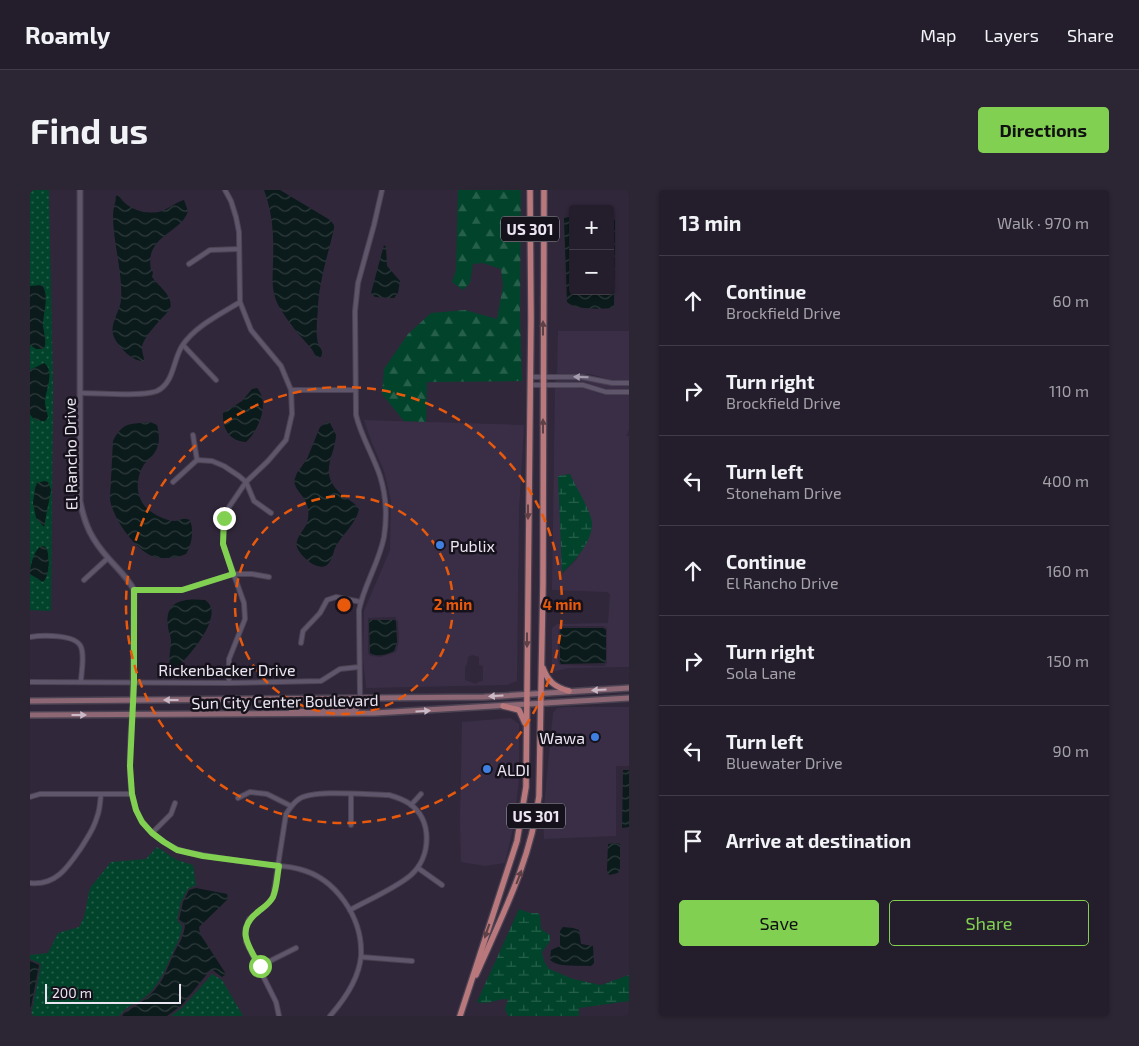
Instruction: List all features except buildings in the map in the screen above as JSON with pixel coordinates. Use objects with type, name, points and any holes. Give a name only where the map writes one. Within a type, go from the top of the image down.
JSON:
[{"type":"main road","name":"US 301","points":[[460,1016],[521,825],[526,787],[531,268],[530,190]]},
{"type":"main road","name":"US 301","points":[[466,997],[516,883],[530,844],[539,796],[542,663],[544,190]]},
{"type":"main road","points":[[542,663],[546,677],[550,682],[556,687],[570,691]]},
{"type":"main road","name":"Sun City Center Boulevard","points":[[30,701],[484,697],[629,688]]},
{"type":"main road","name":"Sun City Center Boulevard","points":[[30,715],[375,713],[629,698]]},
{"type":"main road","points":[[281,714],[297,711],[356,709],[360,704],[360,699]]},
{"type":"main road","points":[[503,706],[519,710],[527,730]]},
{"type":"street","name":"El Rancho Drive","points":[[80,190],[80,501],[87,529],[108,558],[130,581],[134,590]]},
{"type":"street","points":[[225,190],[236,217],[240,302],[251,330],[281,366],[291,390],[292,414],[286,440],[246,482],[224,518],[223,544],[244,603],[245,619],[229,659],[228,683]]},
{"type":"street","points":[[360,699],[359,610],[379,557],[384,537],[386,516],[380,476],[360,431],[356,415],[355,390],[354,311],[358,283],[382,190],[377,190]]},
{"type":"street","points":[[189,264],[210,250],[239,249]]},
{"type":"street","points":[[81,393],[141,394],[156,391],[167,384],[182,345],[199,329],[240,302]]},
{"type":"street","points":[[182,345],[216,380]]},
{"type":"street","points":[[530,377],[590,377],[612,383],[629,383]]},
{"type":"street","points":[[530,385],[583,385],[606,392],[629,392]]},
{"type":"street","points":[[291,390],[355,390]]},
{"type":"street","points":[[194,435],[197,460]]},
{"type":"street","points":[[173,482],[197,460],[212,461],[224,466],[246,482],[254,501],[271,513]]},
{"type":"street","points":[[84,580],[108,558]]},
{"type":"street","points":[[269,577],[252,574],[233,574],[182,590],[134,590],[134,682],[130,766],[132,794],[136,810],[142,822],[152,833],[177,850],[300,869],[320,878],[338,893],[350,910],[360,938],[361,957],[356,976],[346,997],[330,1016]]},
{"type":"street","points":[[301,643],[303,631],[320,613],[327,600],[336,597],[361,602]]},
{"type":"street","points":[[30,637],[54,636],[74,640],[80,645],[82,652],[81,682]]},
{"type":"street","name":"Rickenbacker Drive","points":[[30,682],[228,683],[321,681],[340,669],[359,667]]},
{"type":"street","points":[[238,798],[250,792],[267,794],[291,806]]},
{"type":"street","points":[[30,797],[40,794],[132,794]]},
{"type":"street","points":[[30,883],[49,882],[62,874],[71,863],[92,830],[98,815],[101,794]]},
{"type":"street","points":[[279,1016],[276,1002],[260,966],[246,942],[245,930],[249,920],[273,897],[286,814],[299,798],[312,794],[389,795],[400,798],[411,805],[424,823],[427,836],[426,852],[418,868],[406,880],[350,910]]},
{"type":"street","points":[[350,825],[351,794]]},
{"type":"street","points":[[411,805],[421,794]]},
{"type":"street","points":[[152,833],[171,814],[175,803]]},
{"type":"street","points":[[418,868],[442,885]]},
{"type":"street","points":[[260,966],[296,948]]},
{"type":"street","points":[[361,957],[412,961]]},
{"type":"shaded area","points":[[558,331],[629,331],[629,380],[612,380],[590,374],[557,374]]},
{"type":"shaded area","points":[[556,379],[589,380],[612,385],[629,385],[629,390],[607,389],[583,382],[555,382]]},
{"type":"shaded area","points":[[555,387],[583,387],[606,395],[629,395],[629,430],[626,436],[629,436],[629,667],[569,668],[552,672],[552,628],[557,624],[608,623],[610,594],[607,592],[552,590]],"holes":[[[570,474],[592,524],[587,540],[577,559],[563,573],[558,476]],[[563,626],[603,626],[607,628],[607,663],[604,666],[560,665],[558,662],[558,631]]]},
{"type":"shaded area","points":[[364,420],[524,425],[519,510],[517,681],[507,685],[366,688],[363,659],[364,611],[390,550],[391,501],[384,471]],"holes":[[[395,617],[398,622],[399,642],[396,652],[381,657],[370,656],[368,653],[368,618]],[[472,655],[479,657],[479,665],[483,666],[483,681],[476,684],[465,680],[465,667],[468,657]]]},
{"type":"shaded area","points":[[629,707],[629,766],[616,766],[616,836],[544,839],[543,817],[553,713],[557,708]]},
{"type":"shaded area","points":[[511,718],[519,724],[519,778],[514,824],[505,863],[485,866],[461,862],[462,722]]},
{"type":"green space","points":[[30,190],[49,190],[53,386],[51,611],[30,610]]},
{"type":"green space","points":[[458,190],[521,190],[520,316],[522,381],[427,382],[426,422],[404,421],[382,394],[384,369],[408,334],[431,313],[465,310],[497,319],[503,286],[501,269],[483,263],[473,264],[470,283],[463,290],[452,282],[456,270]]},
{"type":"green space","points":[[570,474],[586,506],[592,524],[586,545],[562,573],[558,476]]},
{"type":"green space","points":[[157,847],[177,860],[193,865],[196,885],[188,889],[181,902],[177,920],[182,926],[182,930],[164,972],[156,985],[147,996],[127,1008],[119,1016],[31,1016],[41,964],[30,959],[30,955],[48,953],[58,933],[79,927],[84,917],[90,888],[111,862],[146,859]]},
{"type":"green space","points":[[519,909],[530,913],[538,913],[541,929],[550,935],[550,941],[542,952],[544,961],[549,969],[573,979],[601,985],[629,975],[629,1001],[579,1008],[579,1016],[508,1016],[505,1009],[508,999],[486,1003],[477,1002]]},
{"type":"green space","points":[[212,974],[222,980],[243,1016],[171,1016],[183,1007]]},
{"type":"water","points":[[264,190],[280,190],[330,220],[334,225],[322,275],[318,304],[317,335],[322,351],[321,357],[316,357],[312,349],[296,331],[274,295],[272,226]]},
{"type":"water","points":[[119,195],[126,204],[144,212],[162,211],[184,200],[188,211],[179,225],[158,242],[150,258],[151,270],[153,272],[152,277],[168,296],[171,304],[170,309],[145,339],[142,349],[144,361],[139,361],[125,352],[117,343],[112,330],[121,300],[121,279],[113,215],[116,196]]},
{"type":"water","points":[[569,217],[569,295],[614,295],[615,220],[614,306],[612,308],[582,308],[567,302],[564,218]]},
{"type":"water","points":[[384,245],[386,247],[387,266],[400,281],[398,293],[394,298],[375,297],[371,293]]},
{"type":"water","points":[[42,285],[46,294],[43,326],[45,346],[43,349],[36,349],[30,345],[30,286]]},
{"type":"water","points":[[44,363],[49,371],[45,401],[48,417],[45,421],[40,421],[33,418],[30,414],[30,370]]},
{"type":"water","points":[[257,388],[263,401],[259,424],[246,442],[240,441],[231,437],[228,433],[224,424],[223,413],[242,401],[252,389]]},
{"type":"water","points":[[329,421],[336,435],[329,470],[332,484],[359,509],[352,524],[335,548],[330,561],[323,567],[310,562],[297,547],[297,540],[307,523],[308,506],[294,481],[307,459],[320,427]]},
{"type":"water","points":[[150,422],[157,425],[159,443],[156,451],[140,472],[138,492],[147,509],[158,516],[172,521],[190,520],[192,533],[188,550],[186,554],[175,557],[155,557],[140,548],[126,532],[111,505],[113,441],[117,434],[128,425]]},
{"type":"water","points":[[48,482],[51,490],[44,527],[36,518],[33,503],[37,483]]},
{"type":"water","points":[[41,546],[46,547],[49,560],[47,575],[43,582],[30,574],[34,555]]},
{"type":"water","points":[[183,600],[205,600],[211,607],[209,625],[189,655],[176,668],[172,668],[169,659],[171,641],[168,628],[169,611],[178,602]]},
{"type":"water","points":[[369,620],[395,620],[397,642],[394,651],[379,655],[370,653]]},
{"type":"water","points":[[563,628],[603,628],[606,630],[606,662],[561,664],[560,631]]},
{"type":"water","points":[[623,770],[629,770],[629,827],[622,828]]},
{"type":"water","points":[[608,844],[620,844],[620,868],[618,873],[609,875],[607,870]]},
{"type":"water","points":[[196,888],[227,894],[228,899],[199,927],[200,934],[226,974],[222,977],[211,969],[182,1005],[167,1016],[122,1016],[151,994],[163,977],[184,932],[185,925],[179,920],[183,902],[189,890]]},
{"type":"water","points":[[563,927],[579,930],[581,944],[593,946],[594,963],[591,966],[564,965],[550,960],[551,950],[560,946],[560,931]]},
{"type":"water","points":[[30,961],[39,965],[30,1012]]},
{"type":"place","name":"Publix","points":[[440,545]]},
{"type":"place","name":"Wawa","points":[[595,737]]},
{"type":"place","name":"ALDI","points":[[487,769]]},
{"type":"route","points":[[224,518],[223,544],[233,574],[182,590],[134,590],[134,682],[130,766],[132,794],[136,810],[142,822],[152,833],[177,850],[203,856],[279,866],[273,897],[249,920],[245,930],[246,942],[260,966]]}]
